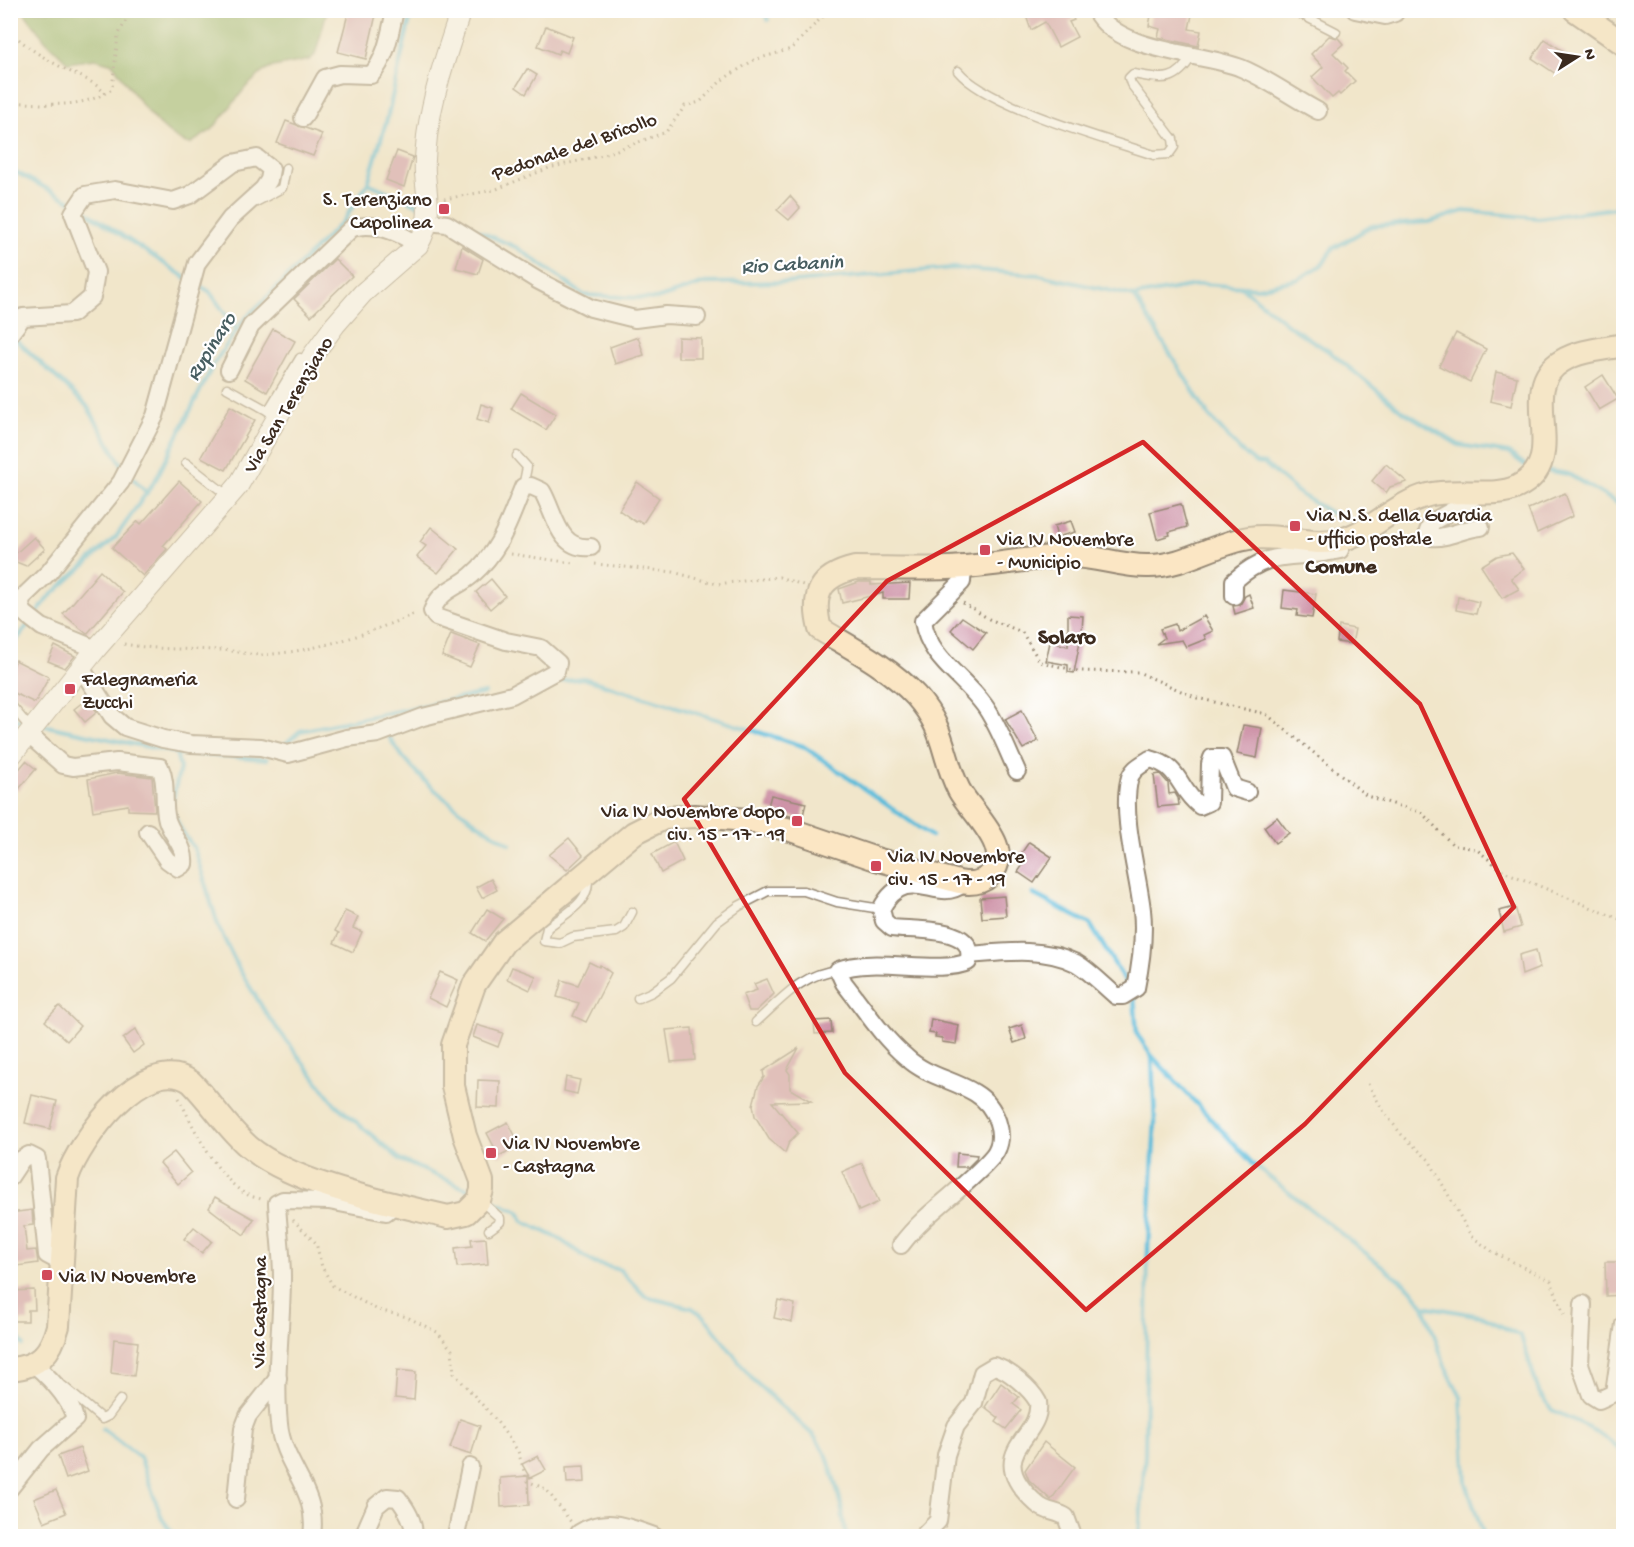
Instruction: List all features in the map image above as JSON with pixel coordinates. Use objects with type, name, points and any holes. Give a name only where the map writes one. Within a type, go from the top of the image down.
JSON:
[{"type":"main road","points":[[1575,10],[1623,44]]},
{"type":"main road","points":[[10,1369],[42,1371],[54,1342],[58,1326],[67,1178],[72,1164],[90,1137],[128,1093],[144,1081],[168,1075],[184,1077],[247,1146],[264,1159],[324,1184],[395,1205],[448,1217],[457,1217],[466,1213],[481,1192],[453,1086],[453,1046],[474,985],[504,942],[634,833],[664,818],[694,816],[748,820],[791,830],[876,860],[964,883],[978,882],[987,878],[993,871],[998,852],[996,843],[959,790],[940,730],[915,695],[888,670],[819,629],[815,611],[819,590],[838,572],[855,568],[963,568],[1069,556],[1149,566],[1177,562],[1250,537],[1317,543],[1344,539],[1413,499],[1449,491],[1496,492],[1515,488],[1532,479],[1542,461],[1545,445],[1542,393],[1545,376],[1561,362],[1575,355],[1623,345]]},
{"type":"street","points":[[303,118],[325,78],[340,74],[371,75],[378,67],[388,42],[395,10]]},
{"type":"street","name":"Via San Terenziano","points":[[10,757],[96,649],[238,486],[273,414],[335,324],[363,293],[418,244],[428,222],[429,201],[425,171],[428,133],[439,76],[461,10]]},
{"type":"street","points":[[1095,10],[1099,17],[1122,35],[1159,49],[1242,68],[1318,111]]},
{"type":"street","points":[[1355,10],[1385,16],[1393,11]]},
{"type":"street","points":[[10,334],[23,317],[72,314],[92,297],[96,272],[73,213],[85,195],[115,190],[173,201],[190,195],[233,163],[257,158],[271,169],[270,180],[230,219],[197,263],[155,416],[121,482],[49,572],[22,598],[21,606],[24,613],[42,627],[96,649]]},
{"type":"street","points":[[428,222],[447,224],[537,280],[591,308],[635,319],[666,315],[697,317]]},
{"type":"street","points":[[229,370],[251,326],[352,228],[365,226],[384,229],[402,234],[418,244]]},
{"type":"street","points":[[81,668],[112,716],[125,727],[163,739],[191,744],[261,747],[288,754],[347,738],[378,734],[423,717],[512,695],[556,671],[558,663],[554,657],[541,648],[506,641],[436,617],[432,611],[438,598],[472,575],[494,550],[510,525],[523,487],[531,486],[542,491],[560,533],[571,544],[591,547]]},
{"type":"street","points":[[1480,490],[1471,500],[1432,522],[1428,531],[1432,537],[1438,538],[1466,528],[1481,527]]},
{"type":"street","points":[[1234,596],[1234,581],[1247,569],[1270,557],[1321,554],[1340,550],[1344,539]]},
{"type":"street","points":[[963,568],[962,582],[923,621],[926,635],[943,663],[985,705],[1017,771]]},
{"type":"street","points":[[30,733],[63,765],[73,767],[117,762],[160,767],[164,777],[166,818],[185,854],[184,864],[178,868],[167,860],[148,832]]},
{"type":"street","points":[[970,955],[1010,952],[1061,958],[1077,964],[1116,996],[1123,996],[1136,988],[1140,964],[1142,912],[1131,849],[1128,806],[1129,781],[1134,769],[1150,759],[1162,762],[1177,773],[1189,797],[1200,806],[1209,802],[1212,758],[1222,758],[1234,788],[1247,792]]},
{"type":"street","points":[[901,1245],[916,1224],[994,1154],[1000,1132],[991,1108],[976,1094],[922,1070],[905,1057],[844,983],[838,970],[862,965],[958,966],[968,962],[970,955],[961,938],[937,931],[892,928],[885,921],[880,909],[895,890],[913,885],[949,890],[964,883]]},
{"type":"street","points":[[10,1177],[22,1160],[29,1155],[37,1159],[47,1255],[62,1263]]},
{"type":"street","points":[[277,1203],[283,1200],[329,1201],[386,1212],[395,1205]]},
{"type":"street","name":"Via Castagna","points":[[277,1203],[282,1275],[278,1378],[279,1425],[284,1447],[309,1496],[315,1517],[312,1536]]},
{"type":"street","points":[[1583,1304],[1580,1364],[1591,1395],[1599,1400],[1614,1393],[1623,1324]]},
{"type":"street","points":[[923,1536],[938,1521],[946,1455],[956,1426],[974,1403],[982,1373],[994,1366],[1002,1369],[1020,1383],[1038,1402],[1037,1417],[1014,1453],[1012,1461],[1015,1476],[1037,1505],[1066,1517],[1073,1536]]},
{"type":"street","points":[[10,1488],[41,1449],[75,1419],[73,1409],[42,1371]]},
{"type":"street","points":[[236,1499],[243,1429],[248,1416],[278,1378]]},
{"type":"street","points":[[456,1536],[470,1467]]},
{"type":"street","points":[[363,1536],[376,1506],[387,1497],[398,1498],[405,1507],[414,1524],[414,1536]]},
{"type":"street","points":[[579,1533],[601,1523],[622,1526],[654,1536]]},
{"type":"lane","points":[[1293,10],[1336,32]]},
{"type":"lane","points":[[958,71],[967,82],[989,95],[1054,122],[1154,155],[1168,154],[1174,147],[1173,138],[1131,84],[1129,78],[1133,74],[1172,78],[1183,71],[1192,56]]},
{"type":"lane","points":[[242,208],[282,188],[286,168]]},
{"type":"lane","points":[[227,388],[273,414],[300,358]]},
{"type":"lane","points":[[517,456],[527,467],[523,487]]},
{"type":"lane","points":[[186,463],[229,497]]},
{"type":"lane","points":[[10,704],[30,733]]},
{"type":"lane","points":[[586,873],[588,890],[583,900],[547,928],[544,941],[560,944],[573,937],[616,932],[624,927],[632,912]]},
{"type":"lane","points":[[638,998],[652,992],[670,978],[717,922],[739,906],[768,891],[804,891],[837,902],[880,909]]},
{"type":"lane","points":[[756,1022],[800,982],[817,972],[838,970]]},
{"type":"lane","points":[[481,1192],[500,1218],[500,1222],[489,1230]]},
{"type":"lane","points":[[42,1371],[75,1394],[102,1419],[108,1416],[120,1400]]},
{"type":"path","points":[[10,102],[66,105],[105,93],[112,88],[118,35],[132,10]]},
{"type":"path","name":"Pedonale del Bricollo","points":[[429,201],[494,190],[549,168],[603,155],[666,132],[684,106],[700,102],[722,80],[754,60],[791,49],[829,10]]},
{"type":"path","points":[[10,31],[26,46],[68,71],[88,78],[105,93]]},
{"type":"path","points":[[940,605],[964,603],[988,619],[1022,632],[1040,662],[1078,671],[1138,672],[1197,698],[1266,714],[1367,796],[1422,813],[1453,845],[1476,849],[1503,871],[1623,921]]},
{"type":"path","points":[[168,1075],[199,1139],[221,1170],[245,1194],[277,1203],[316,1243],[322,1267],[333,1286],[378,1310],[406,1317],[437,1332],[452,1350],[454,1373],[495,1419],[518,1451],[527,1482],[546,1489],[579,1533]]},
{"type":"path","points":[[1368,1084],[1384,1112],[1401,1134],[1429,1160],[1471,1236],[1493,1252],[1551,1281],[1567,1323]]},
{"type":"highlighted area","points":[[1143,442],[1420,704],[1514,907],[1305,1124],[1086,1310],[845,1073],[684,799],[887,581]]},
{"type":"green space","points":[[23,11],[327,11],[315,55],[309,60],[273,67],[263,72],[246,87],[212,130],[190,144],[179,140],[157,122],[113,64],[95,59],[68,63],[45,40]]},
{"type":"building","points":[[349,10],[377,10],[366,59],[338,52]]},
{"type":"building","points":[[1024,10],[1069,10],[1074,20],[1069,22],[1077,37],[1058,47],[1045,22],[1031,30]]},
{"type":"building","points":[[1152,10],[1171,10],[1192,15],[1189,29],[1201,31],[1198,46],[1158,37],[1160,29],[1149,26]]},
{"type":"building","points":[[546,26],[573,37],[567,53],[560,50],[558,54],[538,46]]},
{"type":"building","points":[[1329,36],[1338,38],[1343,44],[1333,53],[1348,68],[1345,71],[1355,81],[1340,95],[1338,93],[1332,98],[1312,77],[1323,67],[1311,54]]},
{"type":"building","points":[[1545,39],[1566,53],[1561,60],[1564,62],[1556,74],[1532,58]]},
{"type":"building","points":[[527,69],[537,75],[526,94],[516,87]]},
{"type":"building","points":[[286,121],[322,134],[313,156],[277,143]]},
{"type":"building","points":[[397,151],[413,157],[404,187],[386,180]]},
{"type":"building","points":[[790,196],[800,208],[789,220],[777,210]]},
{"type":"building","points":[[462,246],[483,259],[478,274],[456,268]]},
{"type":"building","points":[[335,259],[352,276],[311,316],[294,299]]},
{"type":"building","points":[[273,329],[295,341],[267,392],[245,379]]},
{"type":"building","points":[[1456,333],[1486,349],[1470,382],[1439,366]]},
{"type":"building","points":[[638,337],[644,355],[615,364],[610,347]]},
{"type":"building","points":[[678,337],[701,338],[701,358],[678,358]]},
{"type":"building","points":[[1496,372],[1517,377],[1511,406],[1490,401]]},
{"type":"building","points":[[1603,375],[1618,399],[1599,410],[1585,387]]},
{"type":"building","points":[[521,393],[556,414],[546,430],[511,409]]},
{"type":"building","points":[[481,404],[493,408],[489,423],[477,419]]},
{"type":"building","points":[[230,406],[255,420],[226,470],[201,457]]},
{"type":"building","points":[[1386,464],[1407,482],[1390,487],[1386,493],[1372,481]]},
{"type":"building","points":[[179,481],[202,501],[163,546],[167,549],[143,576],[112,548],[138,521],[141,524]]},
{"type":"building","points":[[637,482],[659,498],[643,523],[638,520],[636,522],[619,510]]},
{"type":"building","points":[[1565,493],[1573,516],[1537,533],[1528,509]]},
{"type":"building","points":[[1181,504],[1187,527],[1169,532],[1170,535],[1157,539],[1150,512]]},
{"type":"building","points":[[1071,521],[1075,532],[1057,537],[1054,526]]},
{"type":"building","points":[[431,527],[458,549],[438,573],[417,557],[426,546],[420,542]]},
{"type":"building","points":[[34,537],[45,549],[26,566],[16,562],[15,554]]},
{"type":"building","points":[[1512,553],[1524,569],[1511,578],[1519,589],[1502,598],[1481,566],[1497,556]]},
{"type":"building","points":[[100,571],[123,592],[87,634],[63,614]]},
{"type":"building","points":[[491,579],[505,596],[490,609],[476,592]]},
{"type":"building","points":[[859,582],[871,582],[871,585],[910,583],[909,599],[883,599],[883,593],[842,603],[839,589]]},
{"type":"building","points":[[1284,590],[1316,594],[1312,618],[1297,616],[1298,610],[1282,608]]},
{"type":"building","points":[[1249,594],[1254,608],[1235,614],[1233,606],[1240,605],[1245,596]]},
{"type":"building","points":[[1458,597],[1479,602],[1476,614],[1456,610]]},
{"type":"building","points":[[1068,615],[1083,616],[1074,673],[1068,672],[1068,665],[1046,661],[1050,642],[1068,646]]},
{"type":"building","points":[[1204,616],[1213,631],[1204,635],[1206,639],[1186,647],[1182,640],[1156,644],[1164,638],[1160,629],[1175,624],[1177,631]]},
{"type":"building","points":[[962,617],[986,633],[973,649],[951,630]]},
{"type":"building","points":[[1339,626],[1355,629],[1352,644],[1337,642]]},
{"type":"building","points":[[451,634],[480,645],[470,667],[442,656]]},
{"type":"building","points":[[55,646],[75,656],[65,668],[48,661]]},
{"type":"building","points":[[15,660],[49,677],[35,703],[10,691],[10,670]]},
{"type":"building","points":[[88,698],[97,712],[85,722],[74,709]]},
{"type":"building","points":[[1022,710],[1038,741],[1023,749],[1005,719]]},
{"type":"building","points":[[1243,725],[1262,728],[1257,758],[1237,754]]},
{"type":"building","points":[[26,761],[36,769],[18,790],[10,784],[10,780]]},
{"type":"building","points":[[117,773],[152,777],[155,811],[128,810],[128,805],[93,811],[88,779]]},
{"type":"building","points":[[1160,774],[1168,783],[1169,794],[1175,793],[1179,805],[1158,807],[1154,775]]},
{"type":"building","points":[[771,795],[806,803],[802,819],[767,810]]},
{"type":"building","points":[[1277,817],[1289,833],[1275,843],[1264,827]]},
{"type":"building","points":[[569,838],[583,855],[567,870],[549,855]]},
{"type":"building","points":[[674,842],[683,861],[661,873],[652,854]]},
{"type":"building","points":[[1029,842],[1052,857],[1034,883],[1018,872],[1025,862],[1018,858]]},
{"type":"building","points":[[491,879],[497,890],[482,898],[476,887]]},
{"type":"building","points":[[1004,896],[1006,916],[982,918],[980,898]]},
{"type":"building","points":[[1515,907],[1521,927],[1504,932],[1499,911]]},
{"type":"building","points":[[487,909],[503,919],[485,941],[472,933]]},
{"type":"building","points":[[345,911],[358,917],[353,928],[362,932],[353,952],[334,943],[339,933],[335,931]]},
{"type":"building","points":[[1536,950],[1540,968],[1522,975],[1519,955]]},
{"type":"building","points":[[589,962],[599,967],[600,965],[611,973],[586,1022],[573,1016],[579,1003],[557,997],[562,980],[578,985]]},
{"type":"building","points":[[512,967],[536,976],[530,990],[507,979]]},
{"type":"building","points":[[440,972],[458,980],[446,1007],[428,998]]},
{"type":"building","points":[[767,979],[774,994],[756,1011],[749,1011],[743,995],[757,990],[754,984]]},
{"type":"building","points":[[59,1006],[80,1026],[67,1041],[45,1021]]},
{"type":"building","points":[[931,1019],[959,1025],[956,1044],[942,1042],[942,1038],[929,1033]]},
{"type":"building","points":[[831,1020],[832,1033],[815,1034],[814,1021]]},
{"type":"building","points":[[477,1025],[503,1033],[498,1047],[473,1037]]},
{"type":"building","points":[[1022,1025],[1026,1039],[1014,1043],[1009,1029]]},
{"type":"building","points":[[692,1028],[695,1060],[671,1062],[666,1030]]},
{"type":"building","points":[[136,1029],[144,1045],[133,1053],[123,1039]]},
{"type":"building","points":[[799,1048],[787,1070],[790,1074],[790,1089],[811,1101],[772,1102],[798,1133],[789,1142],[785,1153],[769,1139],[755,1116],[753,1105],[758,1086],[764,1077],[763,1071]]},
{"type":"building","points":[[566,1077],[580,1080],[577,1094],[564,1091]]},
{"type":"building","points":[[478,1080],[500,1081],[499,1108],[477,1107]]},
{"type":"building","points":[[32,1095],[57,1101],[50,1129],[25,1123]]},
{"type":"building","points":[[508,1122],[520,1145],[499,1156],[487,1133]]},
{"type":"building","points":[[174,1152],[191,1173],[178,1184],[160,1163]]},
{"type":"building","points":[[957,1153],[977,1155],[968,1167],[956,1167]]},
{"type":"building","points":[[862,1163],[879,1202],[859,1211],[842,1172]]},
{"type":"building","points":[[215,1197],[254,1219],[244,1235],[209,1208]]},
{"type":"building","points":[[32,1210],[33,1225],[24,1226],[27,1251],[36,1250],[38,1263],[10,1267],[10,1213]]},
{"type":"building","points":[[194,1227],[212,1241],[202,1253],[184,1239]]},
{"type":"building","points":[[486,1238],[488,1264],[457,1267],[455,1248],[472,1246],[471,1239]]},
{"type":"building","points":[[1605,1262],[1619,1262],[1620,1273],[1623,1273],[1623,1295],[1606,1296]]},
{"type":"building","points":[[34,1290],[35,1310],[28,1310],[28,1321],[11,1321],[10,1291]]},
{"type":"building","points":[[778,1300],[795,1304],[792,1322],[774,1318]]},
{"type":"building","points":[[114,1339],[138,1342],[134,1376],[111,1373]]},
{"type":"building","points":[[397,1370],[416,1372],[414,1400],[395,1398]]},
{"type":"building","points":[[1001,1383],[1019,1397],[1013,1404],[1021,1410],[1006,1429],[996,1422],[999,1418],[985,1407]]},
{"type":"building","points":[[460,1419],[480,1426],[471,1455],[450,1448]]},
{"type":"building","points":[[1044,1442],[1075,1467],[1051,1500],[1029,1480],[1025,1470]]},
{"type":"building","points":[[80,1448],[88,1471],[66,1479],[58,1456]]},
{"type":"building","points":[[538,1456],[546,1470],[530,1478],[522,1464]]},
{"type":"building","points":[[584,1466],[585,1482],[567,1483],[566,1467]]},
{"type":"building","points":[[528,1476],[529,1505],[501,1507],[500,1478]]},
{"type":"building","points":[[56,1490],[66,1513],[44,1522],[34,1499]]},
{"type":"waterway","name":"Rupinaro","points":[[35,616],[48,598],[116,537],[156,479],[213,365],[242,322],[344,220],[368,183],[387,119],[412,10]]},
{"type":"waterway","points":[[763,10],[768,20]]},
{"type":"waterway","points":[[10,169],[74,203]]},
{"type":"waterway","name":"Rio Cabanin","points":[[368,183],[423,207]]},
{"type":"waterway","name":"Rio Cabanin","points":[[458,222],[518,248],[584,295],[656,299],[705,283],[794,282],[953,268],[1039,275],[1134,296],[1202,284],[1258,288],[1299,279],[1323,264],[1332,249],[1372,226],[1429,222],[1464,211],[1538,218],[1624,207]]},
{"type":"waterway","points":[[81,208],[189,280]]},
{"type":"waterway","points":[[196,284],[209,291],[237,330]]},
{"type":"waterway","points":[[1244,289],[1291,327],[1330,352],[1401,410],[1459,445],[1509,453],[1529,468]]},
{"type":"waterway","points":[[1134,296],[1209,416],[1240,450],[1256,463],[1265,464],[1301,495],[1336,516]]},
{"type":"waterway","points":[[13,337],[87,406],[124,469]]},
{"type":"waterway","points":[[1544,470],[1568,474],[1624,507]]},
{"type":"waterway","points":[[130,475],[147,493]]},
{"type":"waterway","name":"Rupinaro","points":[[10,649],[30,622]]},
{"type":"waterway","points":[[547,683],[583,678],[803,746],[931,836]]},
{"type":"waterway","points":[[283,746],[300,731],[485,693]]},
{"type":"waterway","points":[[10,719],[22,721]]},
{"type":"waterway","points":[[42,725],[176,753],[267,759]]},
{"type":"waterway","points":[[388,735],[398,751],[426,782],[459,810],[510,844]]},
{"type":"waterway","points":[[172,802],[180,768],[176,753]]},
{"type":"waterway","points":[[173,813],[181,830],[194,848],[219,928],[239,969],[267,1015],[335,1104],[401,1160],[476,1193]]},
{"type":"waterway","points":[[1033,894],[1090,924],[1134,996],[1137,1034],[1151,1055],[1253,1164],[1410,1288],[1424,1306],[1481,1316],[1521,1336],[1539,1392],[1552,1410],[1589,1427],[1616,1446],[1624,1456]]},
{"type":"waterway","points":[[1139,1536],[1145,1455],[1148,1246],[1155,1122],[1152,1057]]},
{"type":"waterway","points":[[486,1198],[519,1212],[523,1221],[558,1238],[594,1263],[620,1270],[646,1297],[692,1308],[704,1316],[753,1380],[814,1436],[827,1456],[840,1499],[846,1536]]},
{"type":"waterway","points":[[1424,1306],[1445,1366],[1461,1397],[1466,1483],[1484,1536]]},
{"type":"waterway","points":[[10,1325],[23,1345]]},
{"type":"waterway","points":[[103,1429],[140,1457],[162,1519],[175,1536]]},
{"type":"place","name":"S. Terenziano Capolinea","points":[[444,209]]},
{"type":"place","name":"Via N.S. della Guardia - ufficio postale","points":[[1295,526]]},
{"type":"place","name":"Via IV Novembre - Municipio","points":[[985,550]]},
{"type":"place","name":"Falegnameria Zucchi","points":[[70,689]]},
{"type":"place","name":"Via IV Novembre dopo civ. 15 - 17 - 19","points":[[797,821]]},
{"type":"place","name":"Via IV Novembre civ. 15 - 17 - 19","points":[[876,866]]},
{"type":"place","name":"Via IV Novembre - Castagna","points":[[491,1153]]},
{"type":"place","name":"Via IV Novembre","points":[[47,1275]]},
{"type":"district","name":"Comune","points":[[1341,564]]},
{"type":"district","name":"Solaro","points":[[1067,635]]}]
